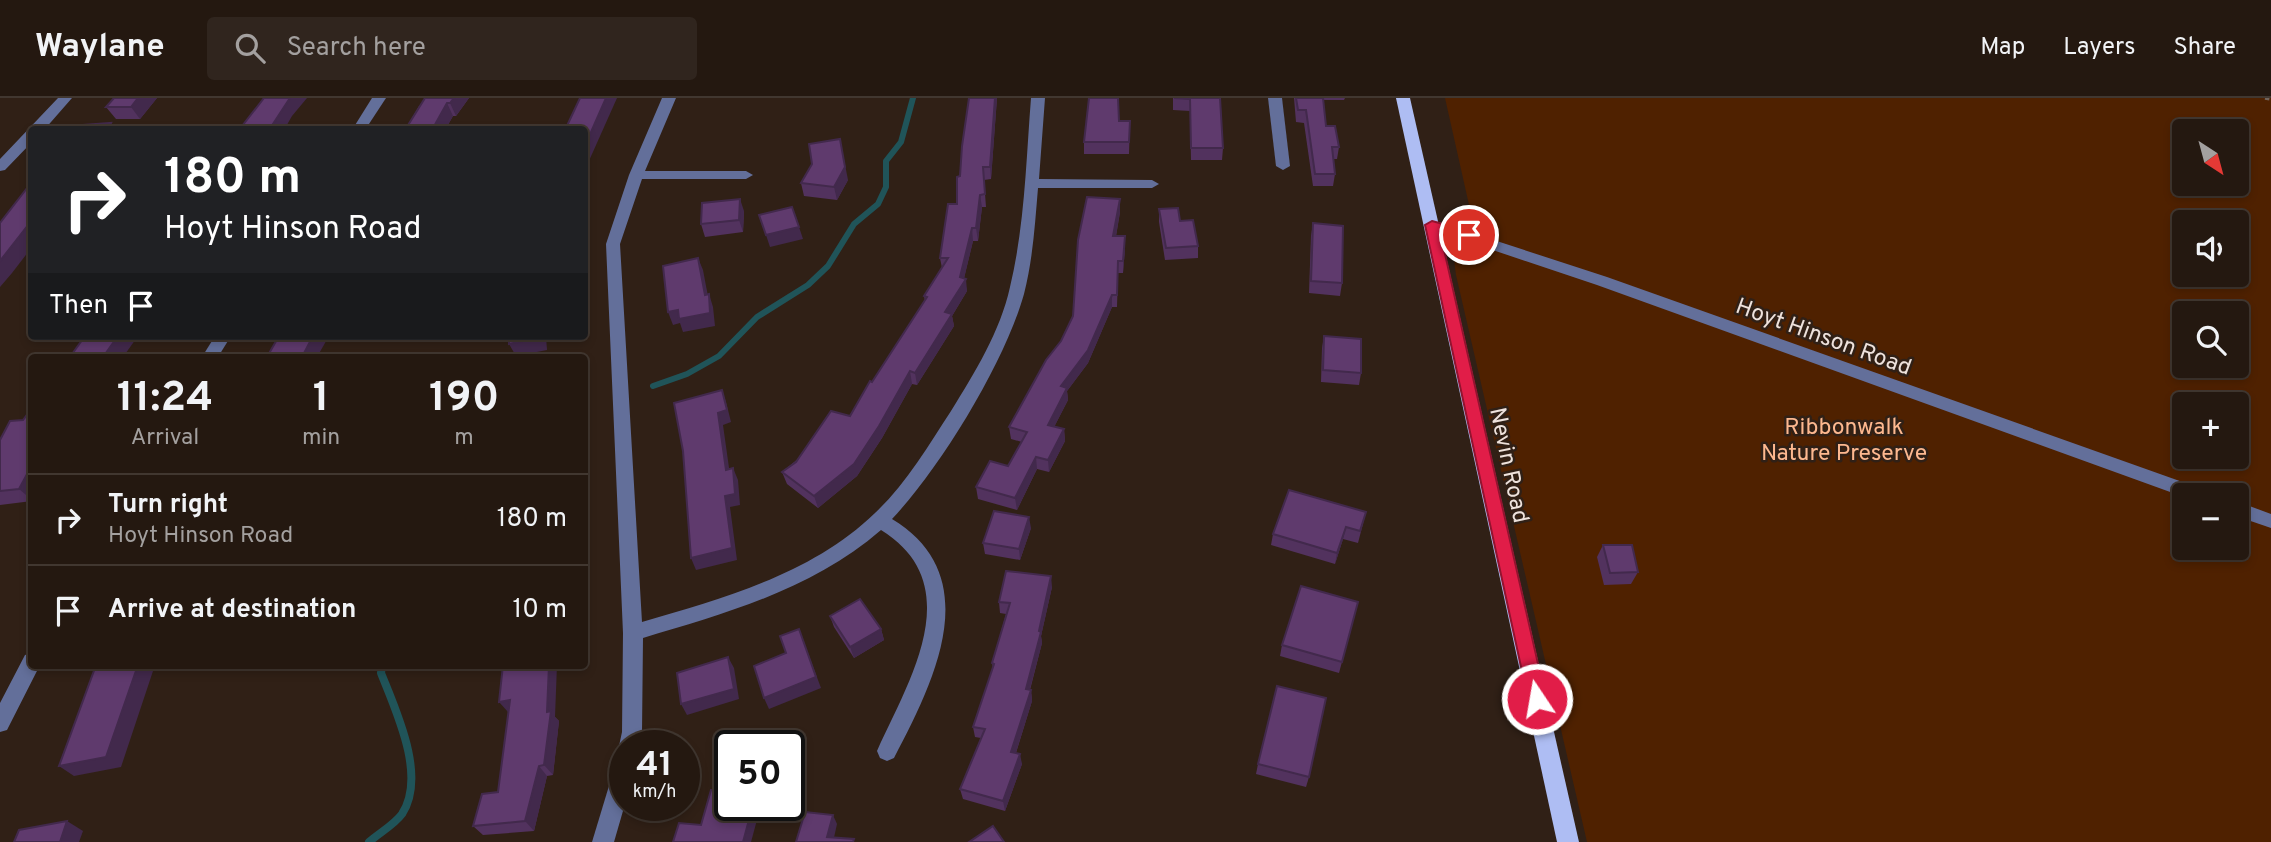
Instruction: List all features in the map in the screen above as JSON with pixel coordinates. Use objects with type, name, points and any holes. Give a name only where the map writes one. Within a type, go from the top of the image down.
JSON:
[{"type":"main road","name":"Nevin Road","points":[[1403,98],[1568,842]]},
{"type":"street","points":[[40,126],[65,98]]},
{"type":"street","points":[[361,126],[379,98]]},
{"type":"street","points":[[632,730],[633,634],[613,244],[636,175],[669,98]]},
{"type":"street","points":[[633,634],[697,614],[797,576],[841,550],[880,520],[934,452],[985,368],[1010,317],[1021,273],[1038,98]]},
{"type":"street","points":[[1275,98],[1283,166]]},
{"type":"street","points":[[0,167],[28,138]]},
{"type":"street","points":[[636,175],[746,175]]},
{"type":"street","points":[[1030,183],[1152,184]]},
{"type":"street","name":"Hoyt Hinson Road","points":[[1432,225],[1602,281],[2172,485]]},
{"type":"street","points":[[2249,513],[2271,521]]},
{"type":"street","points":[[880,520],[908,538],[925,562],[934,587],[937,622],[932,656],[887,751]]},
{"type":"street","points":[[0,723],[28,669]]},
{"type":"street","points":[[603,842],[609,821]]},
{"type":"path","points":[[2265,98],[2271,99]]},
{"type":"green space","name":"Ribbonwalk Nature Preserve","points":[[1445,98],[2271,98],[2271,842],[1587,842],[1456,275],[1452,243],[1474,227]]},
{"type":"building","points":[[114,98],[138,98],[131,107],[106,107]]},
{"type":"building","points":[[264,98],[290,98],[272,126],[242,126]]},
{"type":"building","points":[[425,98],[454,98],[447,103],[434,126],[408,126]]},
{"type":"building","points":[[580,98],[606,98],[588,139],[588,126],[567,126]]},
{"type":"building","points":[[969,98],[995,98],[990,167],[983,167],[985,194],[980,195],[976,228],[972,228],[960,277],[966,279],[945,312],[952,314],[915,373],[910,371],[854,464],[814,496],[782,472],[796,462],[831,411],[850,416],[870,381],[872,382],[927,297],[924,296],[948,258],[940,258],[948,204],[957,204],[957,177],[960,176]]},
{"type":"building","points":[[1089,98],[1118,98],[1119,121],[1130,121],[1129,142],[1084,142]]},
{"type":"building","points":[[1174,98],[1220,98],[1223,148],[1191,148],[1190,99]]},
{"type":"building","points":[[1296,98],[1323,98],[1326,126],[1335,126],[1339,147],[1332,147],[1335,174],[1315,174],[1306,110],[1298,110]]},
{"type":"building","points":[[111,123],[109,126],[83,125]]},
{"type":"building","points":[[840,139],[845,167],[834,187],[801,183],[812,164],[809,144]]},
{"type":"building","points":[[28,187],[28,225],[0,261],[0,223]]},
{"type":"building","points":[[1087,197],[1120,199],[1113,236],[1125,236],[1123,261],[1118,261],[1117,295],[1112,295],[1088,350],[1061,386],[1067,388],[1048,425],[1064,429],[1048,460],[1036,457],[1015,498],[976,487],[990,461],[1008,466],[1027,432],[1009,427],[1073,316],[1078,240]]},
{"type":"building","points":[[740,199],[739,220],[701,224],[702,203]]},
{"type":"building","points":[[792,207],[799,227],[766,235],[759,215]]},
{"type":"building","points":[[1178,208],[1180,221],[1193,220],[1198,246],[1166,248],[1159,209]]},
{"type":"building","points":[[1313,223],[1343,226],[1342,283],[1311,281]]},
{"type":"building","points":[[698,258],[705,295],[709,294],[710,313],[679,319],[678,310],[668,312],[663,266]]},
{"type":"building","points":[[1324,336],[1361,339],[1361,373],[1323,370]]},
{"type":"building","points":[[82,340],[115,340],[105,354],[72,354]]},
{"type":"building","points":[[277,340],[311,340],[304,354],[269,354]]},
{"type":"building","points":[[509,340],[527,340],[509,344]]},
{"type":"building","points":[[722,390],[727,410],[718,413],[726,470],[733,468],[735,494],[725,496],[732,548],[691,558],[683,451],[674,403]]},
{"type":"building","points":[[28,413],[28,472],[19,489],[0,491],[0,440],[10,421],[23,420]]},
{"type":"building","points":[[1289,490],[1366,512],[1360,531],[1346,527],[1337,553],[1273,534]]},
{"type":"building","points":[[994,511],[1029,517],[1019,549],[983,543]]},
{"type":"building","points":[[1603,545],[1632,545],[1638,572],[1610,573]]},
{"type":"building","points":[[1006,571],[1051,576],[1039,631],[1041,632],[1026,689],[1031,690],[1011,752],[1020,754],[1003,801],[960,789],[985,729],[973,727],[994,664],[992,663],[1010,603],[999,602]]},
{"type":"building","points":[[1301,586],[1358,602],[1342,662],[1282,645]]},
{"type":"building","points":[[860,599],[881,629],[850,647],[830,616]]},
{"type":"building","points":[[799,629],[816,677],[764,698],[754,666],[786,653],[780,636]]},
{"type":"building","points":[[728,657],[734,689],[681,704],[677,673]]},
{"type":"building","points":[[95,669],[137,669],[106,757],[59,766]]},
{"type":"building","points":[[503,669],[549,669],[547,712],[551,711],[544,765],[539,766],[525,821],[473,826],[482,794],[498,792],[510,700],[499,702]]},
{"type":"building","points":[[1277,686],[1326,698],[1309,777],[1258,764]]},
{"type":"building","points":[[711,790],[714,790],[714,821],[749,821],[743,842],[673,842],[679,823],[701,825]]},
{"type":"building","points":[[805,812],[833,815],[827,837],[854,839],[853,842],[796,842],[802,821],[805,821]]},
{"type":"building","points":[[67,821],[60,842],[14,842],[19,830]]},
{"type":"building","points":[[993,826],[1004,842],[969,842]]},
{"type":"waterway","points":[[653,386],[687,374],[719,356],[757,317],[808,285],[828,266],[854,224],[878,204],[886,187],[886,161],[901,142],[913,98]]},
{"type":"waterway","points":[[369,842],[402,814],[409,799],[411,781],[407,744],[382,669]]},
{"type":"route","points":[[1469,235],[1432,225],[1537,699]]}]
